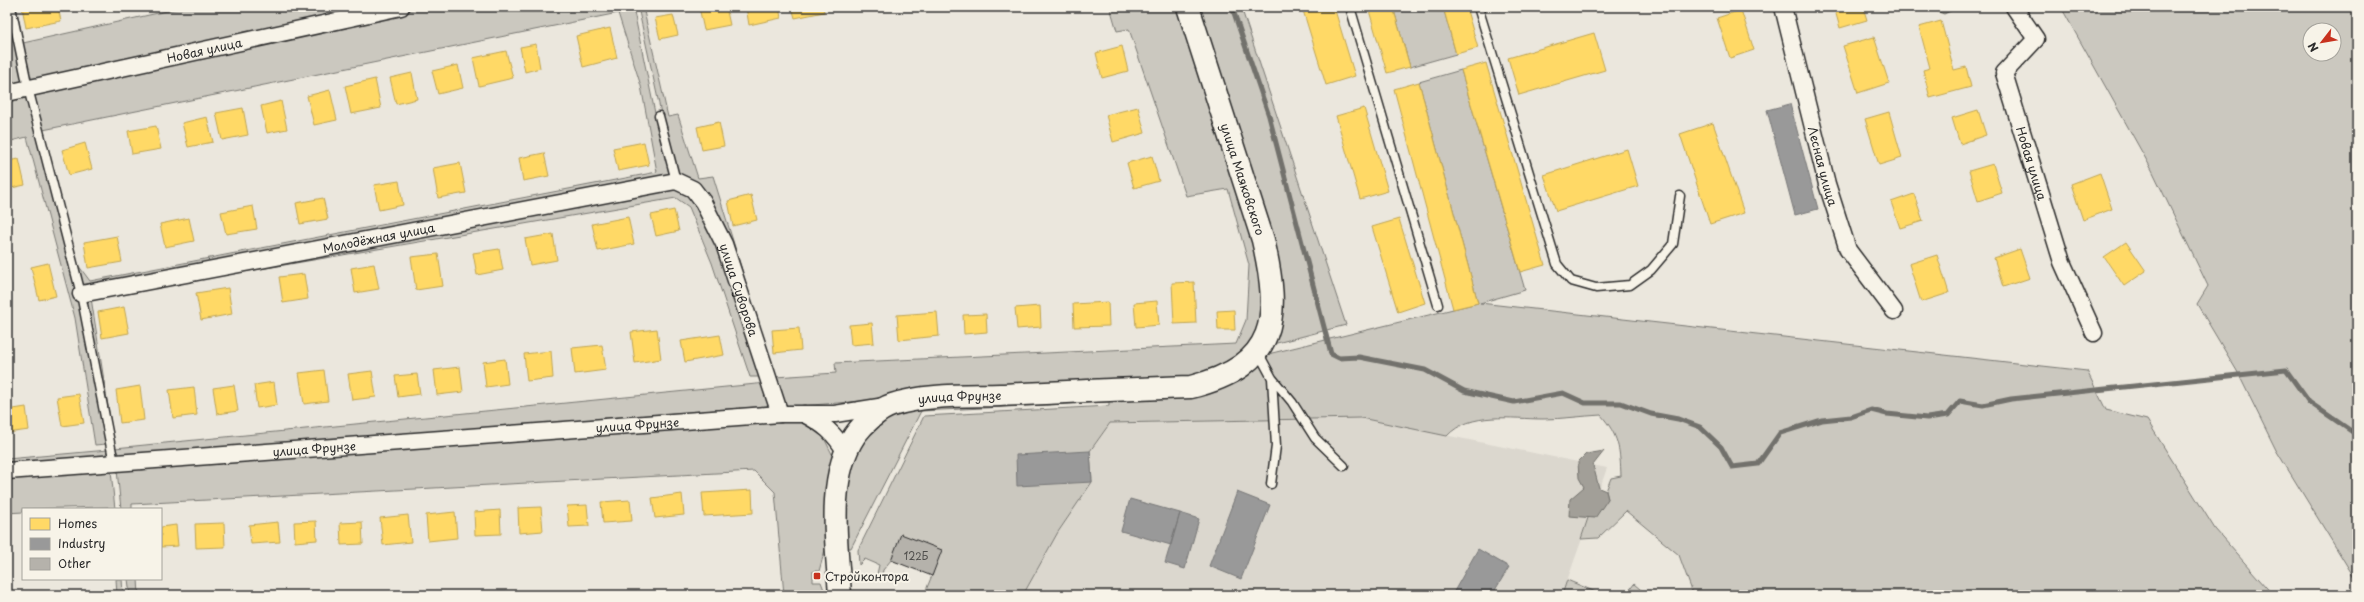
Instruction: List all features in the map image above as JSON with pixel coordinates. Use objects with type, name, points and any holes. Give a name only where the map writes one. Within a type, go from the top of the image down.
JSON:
[{"type":"main road","name":"улица Маяковского","points":[[1188,7],[1262,240],[1271,275],[1273,307],[1269,330],[1258,352]]},
{"type":"main road","name":"улица Фрунзе","points":[[891,405],[946,397],[1191,387],[1217,380],[1240,367],[1258,352]]},
{"type":"main road","points":[[840,595],[836,534],[837,485],[846,453],[855,435],[871,418],[891,405]]},
{"type":"street","name":"Новая улица","points":[[7,93],[401,7]]},
{"type":"street","name":"Лесная улица","points":[[1783,7],[1827,184],[1848,250],[1894,312]]},
{"type":"street","name":"Новая улица","points":[[2014,7],[2036,39],[2004,73],[2062,262],[2094,332]]},
{"type":"street","name":"Молодёжная улица","points":[[81,294],[676,181]]},
{"type":"street","name":"улица Суворова","points":[[676,181],[693,189],[703,202],[724,244],[780,414]]},
{"type":"street","name":"улица Фрунзе","points":[[7,471],[780,414],[835,414],[891,405]]},
{"type":"street","points":[[803,413],[827,427],[838,439],[846,453]]},
{"type":"lane","points":[[11,7],[28,88],[81,294],[114,463]]},
{"type":"lane","points":[[1350,7],[1438,305]]},
{"type":"lane","points":[[1478,7],[1557,264],[1571,281],[1596,288],[1630,285],[1651,270],[1673,244],[1680,196]]},
{"type":"lane","points":[[659,116],[676,181]]},
{"type":"lane","points":[[1258,352],[1272,378],[1292,402],[1315,438],[1344,466]]},
{"type":"lane","points":[[1271,484],[1276,446],[1272,378]]},
{"type":"shaded area","points":[[7,7],[24,85],[7,89],[7,49],[10,48],[7,34]]},
{"type":"shaded area","points":[[14,7],[16,7],[23,43],[185,7],[379,7],[30,83]]},
{"type":"shaded area","points":[[425,7],[633,7],[661,142],[671,175],[84,288],[78,265],[90,281],[657,172],[641,86],[618,13],[43,130],[33,92]]},
{"type":"shaded area","points":[[638,7],[643,7],[668,117],[678,115],[698,178],[713,176],[775,377],[836,373],[835,363],[1236,344],[1246,320],[1249,265],[1228,189],[1186,196],[1129,29],[1117,31],[1110,7],[1180,7],[1253,238],[1259,264],[1263,288],[1263,309],[1260,328],[1252,344],[1238,358],[1218,369],[1190,377],[942,389],[907,393],[889,399],[786,407],[778,398],[719,226],[708,203],[700,191],[688,182],[679,178],[667,141]]},
{"type":"shaded area","points":[[1199,7],[1241,7],[1346,325],[1273,344],[1281,310],[1281,275],[1273,239]]},
{"type":"shaded area","points":[[1393,7],[1443,7],[1456,54],[1410,67]]},
{"type":"shaded area","points":[[1926,7],[1959,7],[1944,14]]},
{"type":"shaded area","points":[[2061,7],[2357,7],[2357,582],[2276,450],[2237,371],[2197,304],[2208,286],[2152,170]]},
{"type":"shaded area","points":[[1461,70],[1525,290],[1480,303],[2087,371],[2106,410],[2147,420],[2215,529],[2273,595],[1687,595],[1692,591],[1679,555],[1626,511],[1598,538],[1581,539],[1588,518],[1608,499],[1606,491],[1611,478],[1621,476],[1619,450],[1615,436],[1601,415],[1550,419],[1492,418],[1467,423],[1456,428],[1447,436],[1361,418],[1110,423],[1090,451],[1092,482],[1058,532],[1023,595],[924,595],[933,573],[891,560],[883,570],[882,576],[877,574],[879,565],[865,559],[859,565],[858,550],[924,416],[1109,406],[1109,402],[921,411],[851,548],[846,548],[846,500],[848,478],[853,459],[862,441],[875,427],[895,415],[921,407],[1194,396],[1235,382],[1252,370],[1268,354],[1478,303],[1419,82]]},
{"type":"shaded area","points":[[26,93],[77,294],[106,444],[95,445],[75,318],[27,137],[7,142],[7,98]]},
{"type":"shaded area","points":[[675,186],[691,192],[719,244],[763,377],[750,377],[712,263],[689,207],[676,198],[91,298],[114,444],[86,296]]},
{"type":"shaded area","points":[[766,383],[771,398],[769,406],[119,455],[115,448]]},
{"type":"shaded area","points":[[1361,418],[1607,468],[1562,595],[1023,595],[1058,532],[1091,482],[1090,451],[1110,423]]},
{"type":"shaded area","points":[[781,420],[799,421],[813,428],[823,436],[832,454],[828,539],[819,571],[813,571],[813,582],[821,582],[826,595],[784,595],[775,492],[754,471],[132,504],[132,508],[121,508],[117,470]]},
{"type":"shaded area","points":[[108,450],[104,457],[7,465],[7,459]]},
{"type":"shaded area","points":[[1604,451],[1593,465],[1599,488],[1606,491],[1608,499],[1595,518],[1569,516],[1570,499],[1584,487],[1579,478],[1578,462],[1586,454]]},
{"type":"shaded area","points":[[111,471],[115,508],[22,508],[22,512],[7,513],[7,479]]},
{"type":"shaded area","points":[[116,580],[122,580],[123,595],[117,595]]},
{"type":"shaded area","points":[[128,580],[138,580],[139,595],[130,595]]},
{"type":"shaded area","points":[[1567,580],[1603,595],[1562,595]]},
{"type":"shaded area","points":[[1634,584],[1647,595],[1626,595]]},
{"type":"building: Homes","points":[[22,7],[58,7],[61,21],[26,28]]},
{"type":"building: Homes","points":[[85,7],[100,7],[85,10]]},
{"type":"building: Homes","points":[[699,7],[726,7],[730,25],[704,30]]},
{"type":"building: Homes","points":[[746,7],[779,7],[781,18],[749,25]]},
{"type":"building: Homes","points":[[792,7],[823,7],[824,12],[795,18]]},
{"type":"building: Homes","points":[[1302,7],[1334,7],[1355,76],[1326,85]]},
{"type":"building: Homes","points":[[1368,7],[1393,7],[1410,67],[1387,73]]},
{"type":"building: Homes","points":[[1443,7],[1466,7],[1478,48],[1456,54]]},
{"type":"building: Homes","points":[[1834,7],[1863,7],[1867,20],[1840,28]]},
{"type":"building: Homes","points":[[1741,10],[1754,50],[1730,58],[1717,18]]},
{"type":"building: Homes","points":[[673,15],[678,35],[660,39],[655,18]]},
{"type":"building: Homes","points":[[1941,21],[1954,70],[1966,67],[1971,87],[1930,98],[1923,70],[1930,68],[1919,27]]},
{"type":"building: Homes","points":[[610,28],[617,58],[583,67],[576,36]]},
{"type":"building: Homes","points":[[1594,33],[1605,70],[1519,95],[1508,58]]},
{"type":"building: Homes","points":[[1874,37],[1889,83],[1858,93],[1843,46]]},
{"type":"building: Homes","points":[[536,44],[540,68],[525,72],[520,47]]},
{"type":"building: Homes","points":[[1122,46],[1128,71],[1102,78],[1096,53]]},
{"type":"building: Homes","points":[[506,51],[513,78],[479,86],[473,58]]},
{"type":"building: Homes","points":[[1486,63],[1545,265],[1520,272],[1461,70]]},
{"type":"building: Homes","points":[[458,65],[463,88],[438,94],[432,71]]},
{"type":"building: Homes","points":[[412,73],[417,99],[396,104],[390,78]]},
{"type":"building: Homes","points":[[375,79],[381,108],[351,114],[345,86]]},
{"type":"building: Homes","points":[[1419,82],[1478,303],[1453,309],[1394,89]]},
{"type":"building: Homes","points":[[330,90],[337,120],[314,125],[307,96]]},
{"type":"building: Homes","points":[[281,101],[287,129],[267,133],[261,106]]},
{"type":"building: Homes","points":[[1138,107],[1145,133],[1113,142],[1106,115]]},
{"type":"building: Homes","points":[[243,108],[248,135],[222,140],[216,113]]},
{"type":"building: Homes","points":[[1364,108],[1388,191],[1360,199],[1336,116]]},
{"type":"building: Homes","points":[[1978,110],[1986,135],[1960,144],[1952,118]]},
{"type":"building: Homes","points":[[1889,112],[1902,158],[1879,165],[1865,119]]},
{"type":"building: Homes","points":[[207,117],[213,142],[188,147],[182,123]]},
{"type":"building: Homes","points":[[719,122],[724,146],[702,150],[697,127]]},
{"type":"building: Homes","points":[[1713,123],[1744,213],[1710,224],[1680,134]]},
{"type":"building: Homes","points":[[156,126],[161,149],[132,154],[128,131]]},
{"type":"building: Homes","points":[[644,142],[649,165],[618,171],[613,148]]},
{"type":"building: Homes","points":[[85,143],[92,169],[69,175],[62,150]]},
{"type":"building: Homes","points":[[1627,149],[1638,186],[1556,211],[1544,175]]},
{"type":"building: Homes","points":[[544,153],[549,176],[523,181],[519,158]]},
{"type":"building: Homes","points":[[1152,156],[1159,181],[1134,188],[1127,163]]},
{"type":"building: Homes","points":[[19,159],[25,185],[7,189],[7,161]]},
{"type":"building: Homes","points":[[460,163],[466,193],[438,198],[433,168]]},
{"type":"building: Homes","points":[[1993,164],[2002,193],[1978,201],[1969,171]]},
{"type":"building: Homes","points":[[2100,173],[2112,209],[2083,220],[2071,184]]},
{"type":"building: Homes","points":[[399,181],[403,205],[379,210],[374,185]]},
{"type":"building: Homes","points":[[1914,194],[1923,221],[1900,228],[1891,202]]},
{"type":"building: Homes","points":[[751,195],[757,220],[733,226],[728,201]]},
{"type":"building: Homes","points":[[323,198],[328,219],[300,224],[296,203]]},
{"type":"building: Homes","points":[[253,206],[257,229],[226,234],[221,212]]},
{"type":"building: Homes","points":[[674,210],[679,231],[656,236],[651,215]]},
{"type":"building: Homes","points":[[628,217],[634,244],[598,251],[592,224]]},
{"type":"building: Homes","points":[[189,218],[194,241],[165,247],[160,224]]},
{"type":"building: Homes","points":[[1399,219],[1425,303],[1398,312],[1372,227]]},
{"type":"building: Homes","points":[[553,234],[557,260],[530,265],[525,239]]},
{"type":"building: Homes","points":[[117,236],[122,262],[88,268],[84,242]]},
{"type":"building: Homes","points":[[2126,242],[2146,271],[2124,286],[2104,257]]},
{"type":"building: Homes","points":[[499,249],[503,270],[477,275],[473,253]]},
{"type":"building: Homes","points":[[2020,249],[2030,278],[2003,287],[1994,258]]},
{"type":"building: Homes","points":[[438,254],[443,286],[416,290],[411,257]]},
{"type":"building: Homes","points":[[1937,255],[1949,293],[1921,302],[1909,264]]},
{"type":"building: Homes","points":[[48,263],[56,296],[39,300],[31,267]]},
{"type":"building: Homes","points":[[374,264],[379,289],[355,293],[351,268]]},
{"type":"building: Homes","points":[[304,274],[308,299],[283,303],[279,277]]},
{"type":"building: Homes","points":[[1194,282],[1196,323],[1174,324],[1172,283]]},
{"type":"building: Homes","points":[[228,288],[232,314],[201,320],[196,293]]},
{"type":"building: Homes","points":[[1157,301],[1159,325],[1136,327],[1134,303]]},
{"type":"building: Homes","points":[[1108,302],[1109,326],[1074,327],[1073,304]]},
{"type":"building: Homes","points":[[1040,306],[1041,327],[1017,329],[1015,308]]},
{"type":"building: Homes","points":[[124,307],[129,333],[102,338],[98,312]]},
{"type":"building: Homes","points":[[1234,310],[1235,330],[1218,330],[1217,311]]},
{"type":"building: Homes","points":[[937,312],[939,336],[899,340],[897,315]]},
{"type":"building: Homes","points":[[986,314],[987,332],[964,334],[963,315]]},
{"type":"building: Homes","points":[[872,323],[874,343],[851,345],[849,325]]},
{"type":"building: Homes","points":[[799,328],[801,350],[774,353],[772,330]]},
{"type":"building: Homes","points":[[657,329],[661,359],[635,363],[631,332]]},
{"type":"building: Homes","points":[[720,335],[724,355],[685,362],[681,341]]},
{"type":"building: Homes","points":[[602,345],[606,370],[575,374],[572,348]]},
{"type":"building: Homes","points":[[551,351],[553,378],[527,381],[524,354]]},
{"type":"building: Homes","points":[[505,359],[508,384],[486,387],[483,362]]},
{"type":"building: Homes","points":[[460,367],[463,392],[437,395],[434,370]]},
{"type":"building: Homes","points":[[324,370],[328,401],[304,404],[299,373]]},
{"type":"building: Homes","points":[[372,371],[376,397],[352,400],[348,374]]},
{"type":"building: Homes","points":[[417,374],[420,394],[398,397],[395,376]]},
{"type":"building: Homes","points":[[274,382],[277,405],[257,408],[254,385]]},
{"type":"building: Homes","points":[[234,385],[238,411],[217,414],[213,388]]},
{"type":"building: Homes","points":[[140,386],[144,420],[120,423],[116,390]]},
{"type":"building: Homes","points":[[194,387],[197,415],[173,418],[169,390]]},
{"type":"building: Homes","points":[[79,394],[84,423],[62,426],[57,397]]},
{"type":"building: Homes","points":[[26,407],[29,430],[7,433],[7,410]]},
{"type":"building: Homes","points":[[752,490],[753,513],[704,516],[702,493]]},
{"type":"building: Homes","points":[[682,494],[684,515],[655,518],[652,498]]},
{"type":"building: Homes","points":[[630,500],[632,521],[603,523],[601,502]]},
{"type":"building: Homes","points":[[587,505],[589,526],[569,527],[567,506]]},
{"type":"building: Homes","points":[[541,507],[543,531],[519,533],[518,508]]},
{"type":"building: Homes","points":[[500,510],[501,534],[475,535],[474,512]]},
{"type":"building: Homes","points":[[455,512],[457,538],[428,541],[426,515]]},
{"type":"building: Homes","points":[[408,515],[411,542],[383,545],[380,518]]},
{"type":"building: Homes","points":[[316,521],[317,540],[295,542],[294,522]]},
{"type":"building: Homes","points":[[278,522],[280,542],[251,544],[249,525]]},
{"type":"building: Homes","points":[[362,522],[363,544],[341,545],[340,523]]},
{"type":"building: Homes","points":[[224,523],[225,547],[196,548],[195,524]]},
{"type":"building: Homes","points":[[176,525],[178,546],[162,547],[162,527]]},
{"type":"building: Industry","points":[[1790,104],[1818,209],[1795,215],[1767,110]]},
{"type":"building: Industry","points":[[1090,451],[1092,482],[1017,486],[1016,455]]},
{"type":"building: Industry","points":[[1237,492],[1270,505],[1241,579],[1209,566]]},
{"type":"building: Industry","points":[[1130,499],[1180,513],[1171,545],[1121,531]]},
{"type":"building: Industry","points":[[1180,513],[1199,519],[1185,569],[1165,563]]},
{"type":"building: Industry","points":[[1478,549],[1509,567],[1492,595],[1452,595]]},
{"type":"building: Other","points":[[901,534],[942,550],[932,576],[891,560]]},
{"type":"waterway","points":[[1232,7],[1269,116],[1331,354],[1339,358],[1359,357],[1425,370],[1464,391],[1514,402],[1563,393],[1585,403],[1621,403],[1651,414],[1678,419],[1700,427],[1721,447],[1732,467],[1758,464],[1780,433],[1822,420],[1851,417],[1871,410],[1887,414],[1927,418],[1948,415],[1960,401],[1983,405],[2011,399],[2286,370],[2309,402],[2357,435]]},
{"type":"place","name":"Стройконтора","points":[[817,576]]}]
